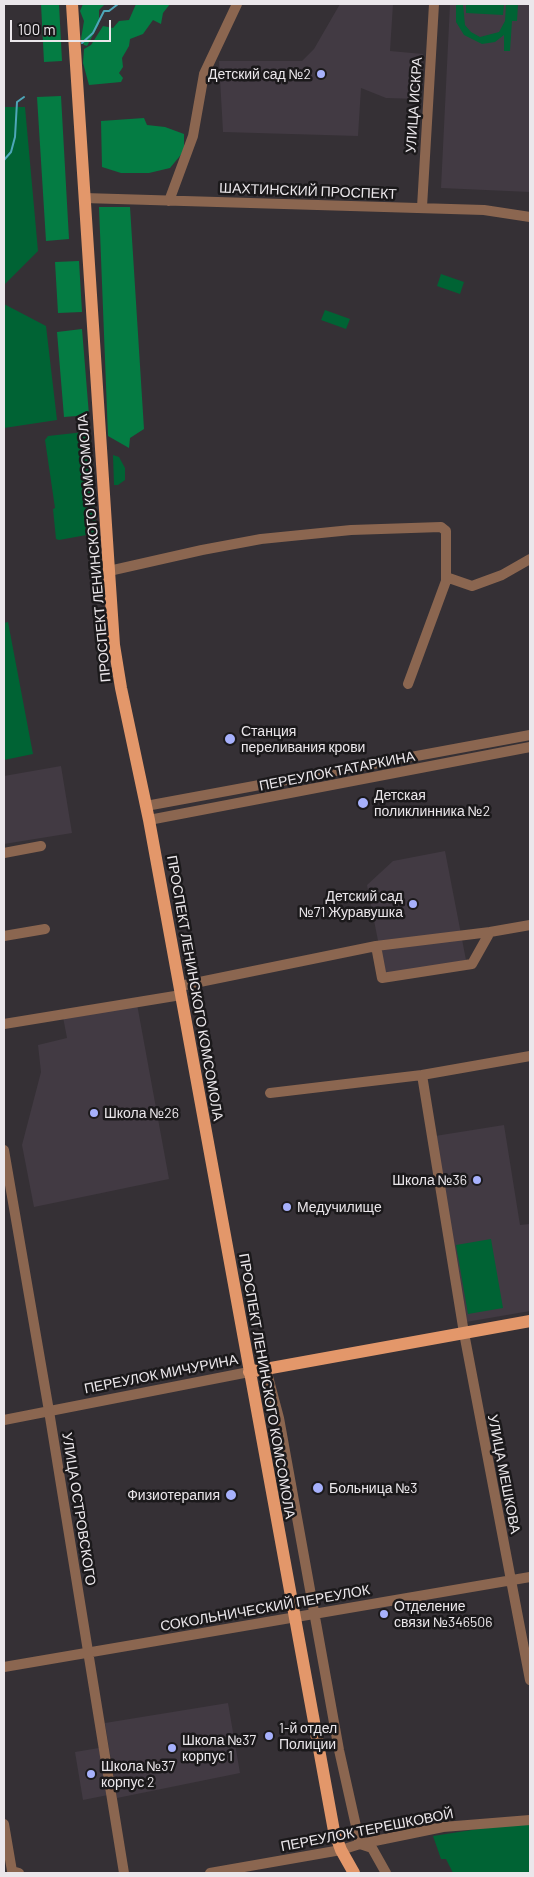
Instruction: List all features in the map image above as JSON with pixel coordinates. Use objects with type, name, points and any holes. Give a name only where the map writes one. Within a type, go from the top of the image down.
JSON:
[{"type":"main road","name":"ПРОСПЕКТ ЛЕНИНСКОГО КОМСОМОЛА","points":[[72,4],[109,571],[120,680],[149,820],[334,1831],[341,1850],[354,1873]]},
{"type":"main road","name":"ПЕРЕУЛОК МИЧУРИНА","points":[[249,1372],[530,1321]]},
{"type":"street","points":[[169,201],[192,136],[204,74],[238,4]]},
{"type":"street","name":"УЛИЦА ИСКРА","points":[[422,207],[434,4]]},
{"type":"street","name":"ШАХТИНСКИЙ ПРОСПЕКТ","points":[[84,198],[422,207],[484,210],[530,216]]},
{"type":"street","points":[[109,571],[261,539],[351,530],[441,527],[446,531],[446,577],[408,684]]},
{"type":"street","points":[[446,577],[472,586],[502,575],[530,559]]},
{"type":"street","name":"ПЕРЕУЛОК ТАТАРКИНА","points":[[146,806],[530,735]]},
{"type":"street","name":"ПЕРЕУЛОК ТАТАРКИНА","points":[[149,820],[530,747]]},
{"type":"street","points":[[4,853],[41,846]]},
{"type":"street","points":[[4,1024],[180,990],[376,946],[490,932],[530,925]]},
{"type":"street","points":[[4,936],[45,929]]},
{"type":"street","points":[[376,946],[382,978],[472,964],[490,932]]},
{"type":"street","points":[[270,1094],[422,1075],[530,1056]]},
{"type":"street","name":"УЛИЦА МЕШКОВА","points":[[422,1075],[464,1333],[530,1680]]},
{"type":"street","name":"УЛИЦА ОСТРОВСКОГО","points":[[4,1150],[49,1411],[124,1873]]},
{"type":"street","points":[[266,1369],[278,1418],[313,1613],[360,1844],[372,1848],[386,1873]]},
{"type":"street","name":"ПЕРЕУЛОК МИЧУРИНА","points":[[4,1420],[249,1372]]},
{"type":"street","name":"СОКОЛЬНИЧЕСКИЙ ПЕРЕУЛОК","points":[[4,1667],[530,1577]]},
{"type":"street","name":"ПЕРЕУЛОК ТЕРЕШКОВОЙ","points":[[210,1873],[341,1850],[360,1844],[443,1827],[530,1820]]},
{"type":"street","points":[[4,1824],[15,1872]]},
{"type":"shaded area","name":"Детский сад №2","points":[[340,4],[393,4],[390,51],[423,54],[421,99],[386,98],[361,88],[358,136],[223,132],[219,61],[302,61],[314,49]]},
{"type":"shaded area","points":[[450,4],[530,4],[530,192],[441,188]]},
{"type":"shaded area","points":[[61,766],[72,833],[4,844],[4,776]]},
{"type":"shaded area","name":"Детский сад №71 Журавушка","points":[[445,851],[466,960],[385,976],[367,885],[393,861]]},
{"type":"shaded area","name":"Школа №26","points":[[137,1004],[169,1179],[34,1207],[22,1145],[41,1072],[38,1045],[67,1038],[63,1017]]},
{"type":"shaded area","name":"Школа №36","points":[[504,1125],[520,1225],[530,1224],[530,1311],[466,1322],[435,1136]]},
{"type":"shaded area","name":"Школа №37 корпус 1","points":[[228,1703],[240,1773],[117,1798],[105,1723]]},
{"type":"shaded area","name":"Школа №37 корпус 2","points":[[99,1748],[108,1795],[83,1800],[75,1752]]},
{"type":"green space","points":[[41,4],[59,4],[62,61],[44,62]]},
{"type":"green space","points":[[83,4],[105,4],[99,10],[99,24],[87,46],[84,45],[81,39],[84,21],[80,11]]},
{"type":"green space","points":[[136,4],[170,4],[163,13],[161,24],[153,20],[143,34],[130,39],[129,46],[122,58],[123,67],[119,73],[123,78],[121,82],[89,85],[83,63],[84,49],[91,45],[103,26],[113,28],[119,21],[129,20]]},
{"type":"green space","points":[[456,4],[463,4],[465,25],[471,32],[480,37],[499,32],[505,21],[506,4],[518,4],[517,21],[512,21],[510,51],[504,51],[504,35],[495,42],[482,44],[464,35],[456,22]]},
{"type":"green space","points":[[466,4],[504,4],[503,15],[466,13]]},
{"type":"green space","points":[[61,96],[69,239],[46,241],[37,97]]},
{"type":"green space","points":[[4,107],[25,107],[38,251],[4,285]]},
{"type":"green space","points":[[144,118],[147,125],[165,127],[184,134],[184,151],[170,168],[149,173],[121,173],[102,167],[101,121]]},
{"type":"green space","points":[[99,207],[130,207],[144,429],[130,438],[129,448],[108,436]]},
{"type":"green space","points":[[79,261],[82,312],[58,313],[55,262]]},
{"type":"green space","points":[[441,274],[464,282],[460,294],[437,286]]},
{"type":"green space","points":[[4,304],[46,326],[57,420],[4,428]]},
{"type":"green space","points":[[325,310],[350,319],[346,329],[321,320]]},
{"type":"green space","points":[[82,329],[89,415],[64,417],[57,332]]},
{"type":"green space","points":[[84,432],[89,434],[91,441],[96,530],[92,534],[59,540],[56,539],[53,509],[55,508],[45,440],[48,436]]},
{"type":"green space","points":[[113,455],[119,457],[125,468],[125,480],[118,485],[114,485]]},
{"type":"green space","points":[[8,622],[33,754],[4,760],[4,623]]},
{"type":"green space","points":[[491,1239],[503,1308],[468,1314],[456,1245]]},
{"type":"green space","points":[[530,1821],[530,1873],[453,1873],[446,1859],[441,1859],[433,1836]]},
{"type":"waterway","points":[[82,43],[93,33],[104,11],[109,11],[118,4]]},
{"type":"waterway","points":[[4,160],[11,152],[15,137],[17,102],[24,97]]},
{"type":"place","name":"Детский сад №2","points":[[321,74]]},
{"type":"place","name":"Станция переливания крови","points":[[230,739]]},
{"type":"place","name":"Детская поликлинника №2","points":[[363,803]]},
{"type":"place","name":"Детский сад №71 Журавушка","points":[[413,904]]},
{"type":"place","name":"Школа №26","points":[[94,1113]]},
{"type":"place","name":"Школа №36","points":[[477,1180]]},
{"type":"place","name":"Медучилище","points":[[287,1207]]},
{"type":"place","name":"Больница №3","points":[[318,1488]]},
{"type":"place","name":"Физиотерапия","points":[[231,1495]]},
{"type":"place","name":"Отделение связи №346506","points":[[384,1614]]},
{"type":"place","name":"1-й отдел Полиции","points":[[269,1736]]},
{"type":"place","name":"Школа №37 корпус 1","points":[[172,1748]]},
{"type":"place","name":"Школа №37 корпус 2","points":[[91,1774]]}]
